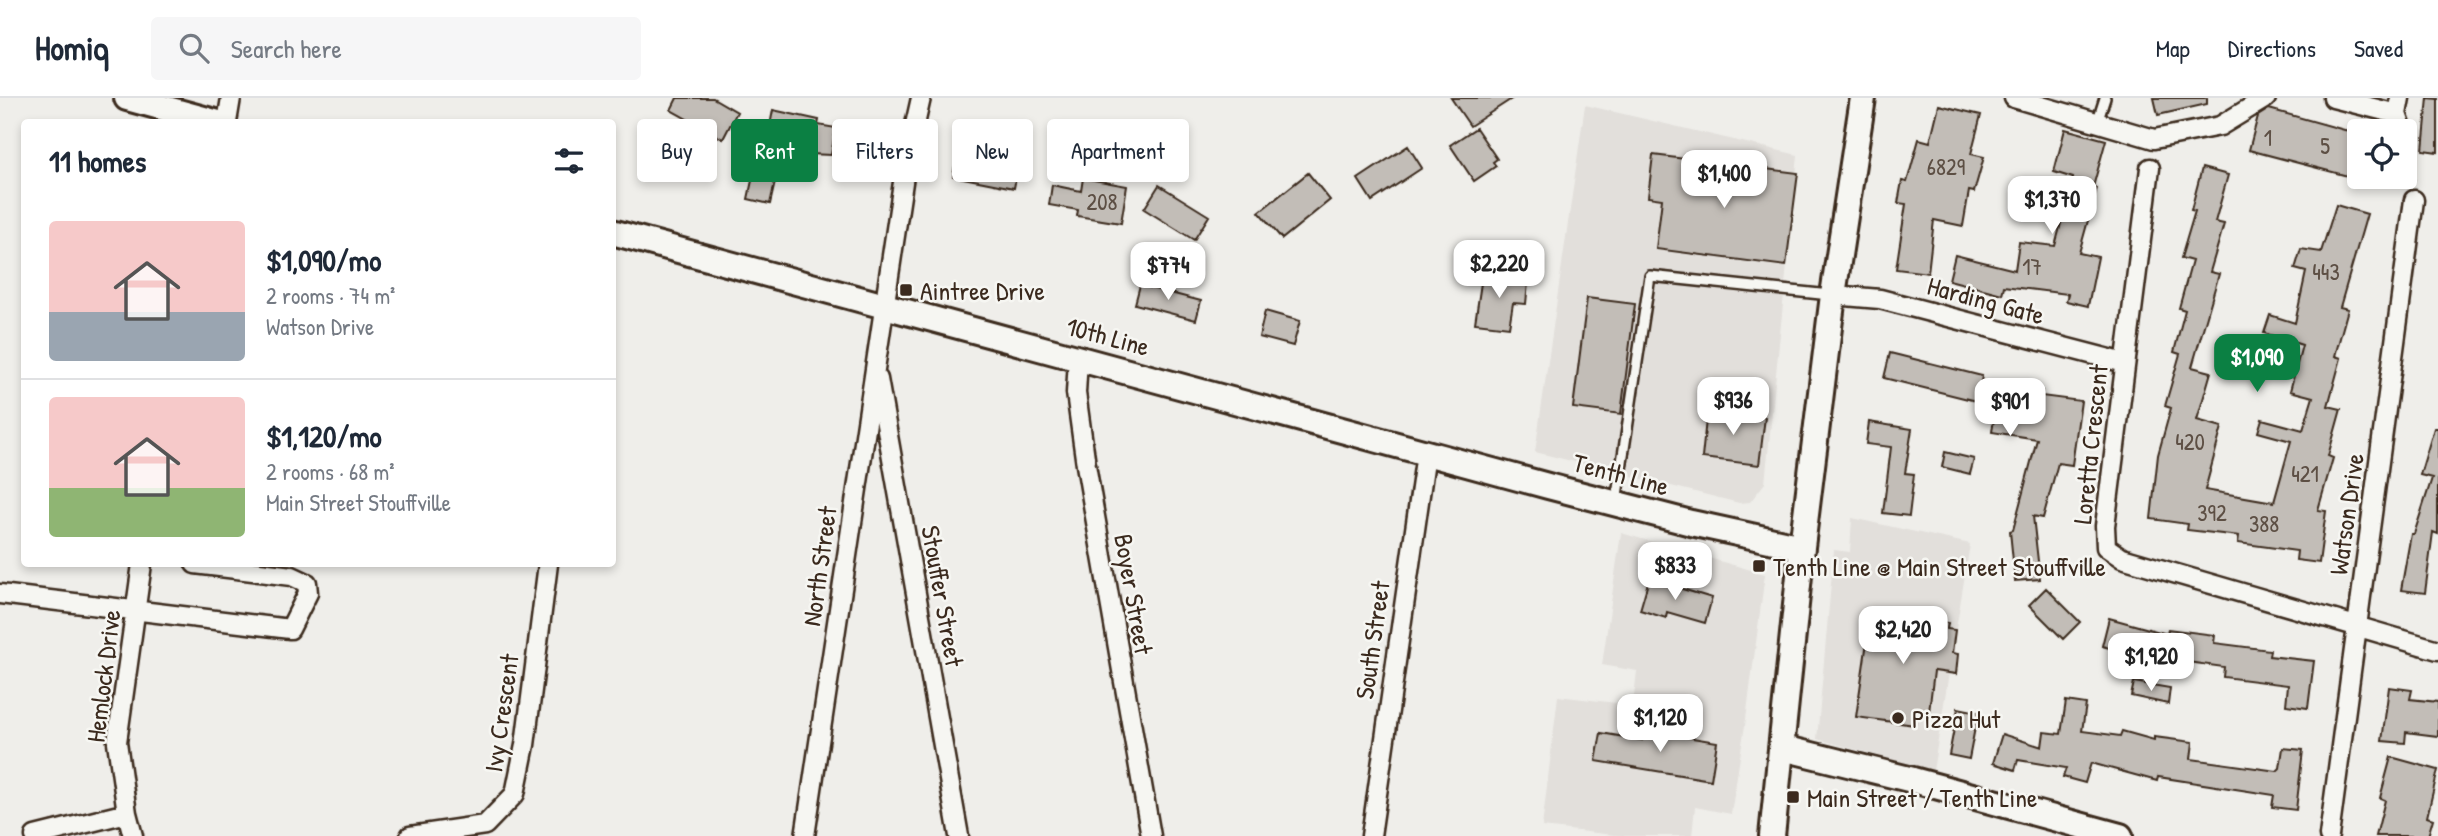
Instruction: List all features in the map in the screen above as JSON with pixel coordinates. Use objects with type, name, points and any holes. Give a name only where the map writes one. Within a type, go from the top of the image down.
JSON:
[{"type":"main road","points":[[127,98],[204,119]]},
{"type":"main road","points":[[1772,836],[1802,547],[1833,295],[1863,98]]},
{"type":"main road","name":"10th Line","points":[[616,233],[1426,453]]},
{"type":"main road","name":"Tenth Line","points":[[1426,453],[1691,523],[1802,547]]},
{"type":"main road","points":[[1783,748],[2120,836]]},
{"type":"street","points":[[217,119],[231,98]]},
{"type":"street","points":[[884,304],[905,169],[921,98]]},
{"type":"street","points":[[2014,98],[2154,139],[2220,126],[2266,98]]},
{"type":"street","points":[[2333,98],[2387,119]]},
{"type":"street","name":"Loretta Crescent","points":[[2150,168],[2105,526],[2106,547],[2122,558],[2438,650]]},
{"type":"street","name":"Watson Drive","points":[[2329,836],[2414,200]]},
{"type":"street","name":"Harding Gate","points":[[1833,295],[1880,299],[2125,363]]},
{"type":"street","name":"North Street","points":[[805,836],[884,304]]},
{"type":"street","name":"Boyer Street","points":[[1078,359],[1076,393],[1086,466],[1151,836]]},
{"type":"street","name":"Stouffer Street","points":[[875,365],[959,836]]},
{"type":"street","name":"South Street","points":[[1371,836],[1426,453]]},
{"type":"street","name":"Hemlock Drive","points":[[133,836],[117,742],[142,567]]},
{"type":"street","points":[[0,594],[290,629],[308,593],[307,583],[292,576],[219,567]]},
{"type":"street","name":"Ivy Crescent","points":[[410,836],[485,825],[515,794],[525,745],[548,567]]},
{"type":"street","points":[[35,836],[127,813]]},
{"type":"lane","points":[[2097,123],[2105,98]]},
{"type":"lane","points":[[1616,503],[1650,275],[1833,295]]},
{"type":"path","points":[[2414,189],[2414,200]]},
{"type":"shaded area","points":[[1585,105],[1798,155],[1765,483],[1750,502],[1739,503],[1535,452]]},
{"type":"shaded area","points":[[1852,518],[1970,544],[1933,771],[1817,739],[1834,550],[1850,552]]},
{"type":"shaded area","points":[[1621,533],[1765,574],[1731,814],[1695,807],[1692,836],[1623,836],[1542,827],[1558,696],[1633,705],[1637,671],[1602,665]]},
{"type":"building","points":[[677,98],[713,98],[737,112],[731,119],[723,139],[717,136],[717,119],[687,119],[671,110]]},
{"type":"building","points":[[1451,98],[1513,98],[1470,126]]},
{"type":"building","points":[[2154,98],[2207,98],[2207,104],[2158,115]]},
{"type":"building","points":[[2428,98],[2438,99],[2438,152],[2423,150]]},
{"type":"building","points":[[1939,105],[1981,115],[1971,154],[1984,157],[1974,192],[1969,191],[1963,226],[1934,220],[1928,273],[1896,269],[1906,204],[1898,203],[1902,181],[1907,182],[1919,139],[1930,142]]},
{"type":"building","points":[[2269,109],[2347,131],[2347,176],[2249,150],[2258,116]]},
{"type":"building","points":[[773,110],[814,119],[771,119]]},
{"type":"building","points":[[818,125],[832,127],[831,155],[818,154]]},
{"type":"building","points":[[1476,128],[1497,159],[1493,162],[1496,166],[1474,181],[1450,145]]},
{"type":"building","points":[[2065,129],[2106,140],[2093,187],[2097,188],[2079,253],[2098,257],[2088,306],[2066,301],[2068,294],[2004,286],[2002,294],[1949,280],[1955,255],[2015,270],[2019,242],[2055,246],[2073,178],[2054,172]]},
{"type":"building","points":[[1408,146],[1422,168],[1372,201],[1358,179]]},
{"type":"building","points":[[1653,155],[1798,173],[1786,266],[1656,249],[1662,199],[1648,197]]},
{"type":"building","points":[[2202,168],[2228,175],[2215,222],[2224,224],[2210,272],[2219,274],[2192,367],[2211,372],[2197,420],[2222,427],[2205,490],[2274,502],[2291,441],[2258,432],[2262,419],[2303,430],[2313,397],[2290,391],[2302,345],[2264,333],[2270,315],[2295,323],[2306,272],[2295,269],[2301,249],[2321,252],[2336,205],[2367,214],[2340,307],[2348,309],[2335,356],[2341,358],[2328,406],[2341,409],[2328,456],[2333,458],[2318,510],[2326,511],[2319,563],[2296,560],[2297,551],[2238,543],[2239,536],[2187,530],[2188,524],[2151,519],[2158,455],[2171,408],[2165,406],[2180,354],[2174,352],[2185,310],[2179,308],[2192,261],[2181,258],[2195,211],[2191,210]]},
{"type":"building","points":[[1308,173],[1330,200],[1282,239],[1259,212]]},
{"type":"building","points":[[752,182],[775,182],[770,204],[748,199]]},
{"type":"building","points":[[984,182],[1015,182],[1014,188]]},
{"type":"building","points":[[1082,182],[1127,186],[1121,223],[1077,216],[1078,210],[1049,205],[1052,185],[1081,191]]},
{"type":"building","points":[[1159,185],[1209,216],[1194,240],[1144,209]]},
{"type":"building","points":[[1482,276],[1528,282],[1526,304],[1513,303],[1509,327],[1475,323]]},
{"type":"building","points":[[1140,285],[1201,301],[1196,320],[1135,304]]},
{"type":"building","points":[[1587,298],[1635,304],[1621,414],[1573,408]]},
{"type":"building","points":[[1265,311],[1300,321],[1293,346],[1259,337]]},
{"type":"building","points":[[1890,353],[1982,376],[1981,382],[2042,391],[2041,396],[2081,401],[2072,465],[2058,463],[2043,518],[2033,516],[2040,579],[2015,581],[2010,531],[2013,530],[2037,439],[1992,432],[1996,406],[1884,378]]},
{"type":"building","points":[[1707,410],[1765,417],[1759,465],[1702,458]]},
{"type":"building","points":[[1869,422],[1912,429],[1905,473],[1914,474],[1909,516],[1883,513],[1891,447],[1866,444]]},
{"type":"building","points":[[2434,428],[2438,428],[2438,534],[2433,532],[2425,593],[2401,590],[2411,534],[2414,534],[2432,478],[2420,475]]},
{"type":"building","points":[[1945,452],[1974,459],[1970,474],[1942,467]]},
{"type":"building","points":[[1649,579],[1712,598],[1705,623],[1667,612],[1666,618],[1640,610]]},
{"type":"building","points":[[2046,588],[2080,622],[2063,639],[2029,605]]},
{"type":"building","points":[[1866,612],[1948,623],[1947,629],[1955,630],[1952,653],[1958,654],[1956,674],[1934,671],[1929,712],[1917,710],[1915,725],[1856,717],[1868,635],[1863,634]]},
{"type":"building","points":[[2109,618],[2167,634],[2168,629],[2215,635],[2214,643],[2270,650],[2269,656],[2314,661],[2308,708],[2286,705],[2288,685],[2223,677],[2224,667],[2159,658],[2158,661],[2102,646]]},
{"type":"building","points":[[2134,682],[2170,688],[2168,704],[2131,696]]},
{"type":"building","points":[[2389,687],[2412,690],[2410,699],[2438,702],[2438,736],[2406,732],[2405,743],[2382,741]]},
{"type":"building","points":[[2066,701],[2086,704],[2082,731],[2120,736],[2122,731],[2154,740],[2154,737],[2193,742],[2191,759],[2277,771],[2280,768],[2283,748],[2303,750],[2296,810],[2272,807],[2274,795],[2158,777],[2157,781],[2091,763],[2085,783],[2063,777],[2066,768],[2018,760],[2015,770],[1993,763],[2002,734],[2042,747],[2044,732],[2061,734]]},
{"type":"building","points":[[1958,708],[1978,712],[1969,759],[1949,755]]},
{"type":"building","points":[[1644,730],[1717,742],[1711,780],[1596,761],[1601,733],[1642,740]]},
{"type":"building","points":[[2391,757],[2438,770],[2427,817],[2433,819],[2428,836],[2376,836],[2385,800],[2380,798]]},
{"type":"place","name":"Aintree Drive","points":[[906,290]]},
{"type":"place","name":"Tenth Line @ Main Street Stouffville","points":[[1759,566]]},
{"type":"place","name":"Pizza Hut","points":[[1898,718]]},
{"type":"place","name":"Main Street / Tenth Line","points":[[1793,797]]}]
